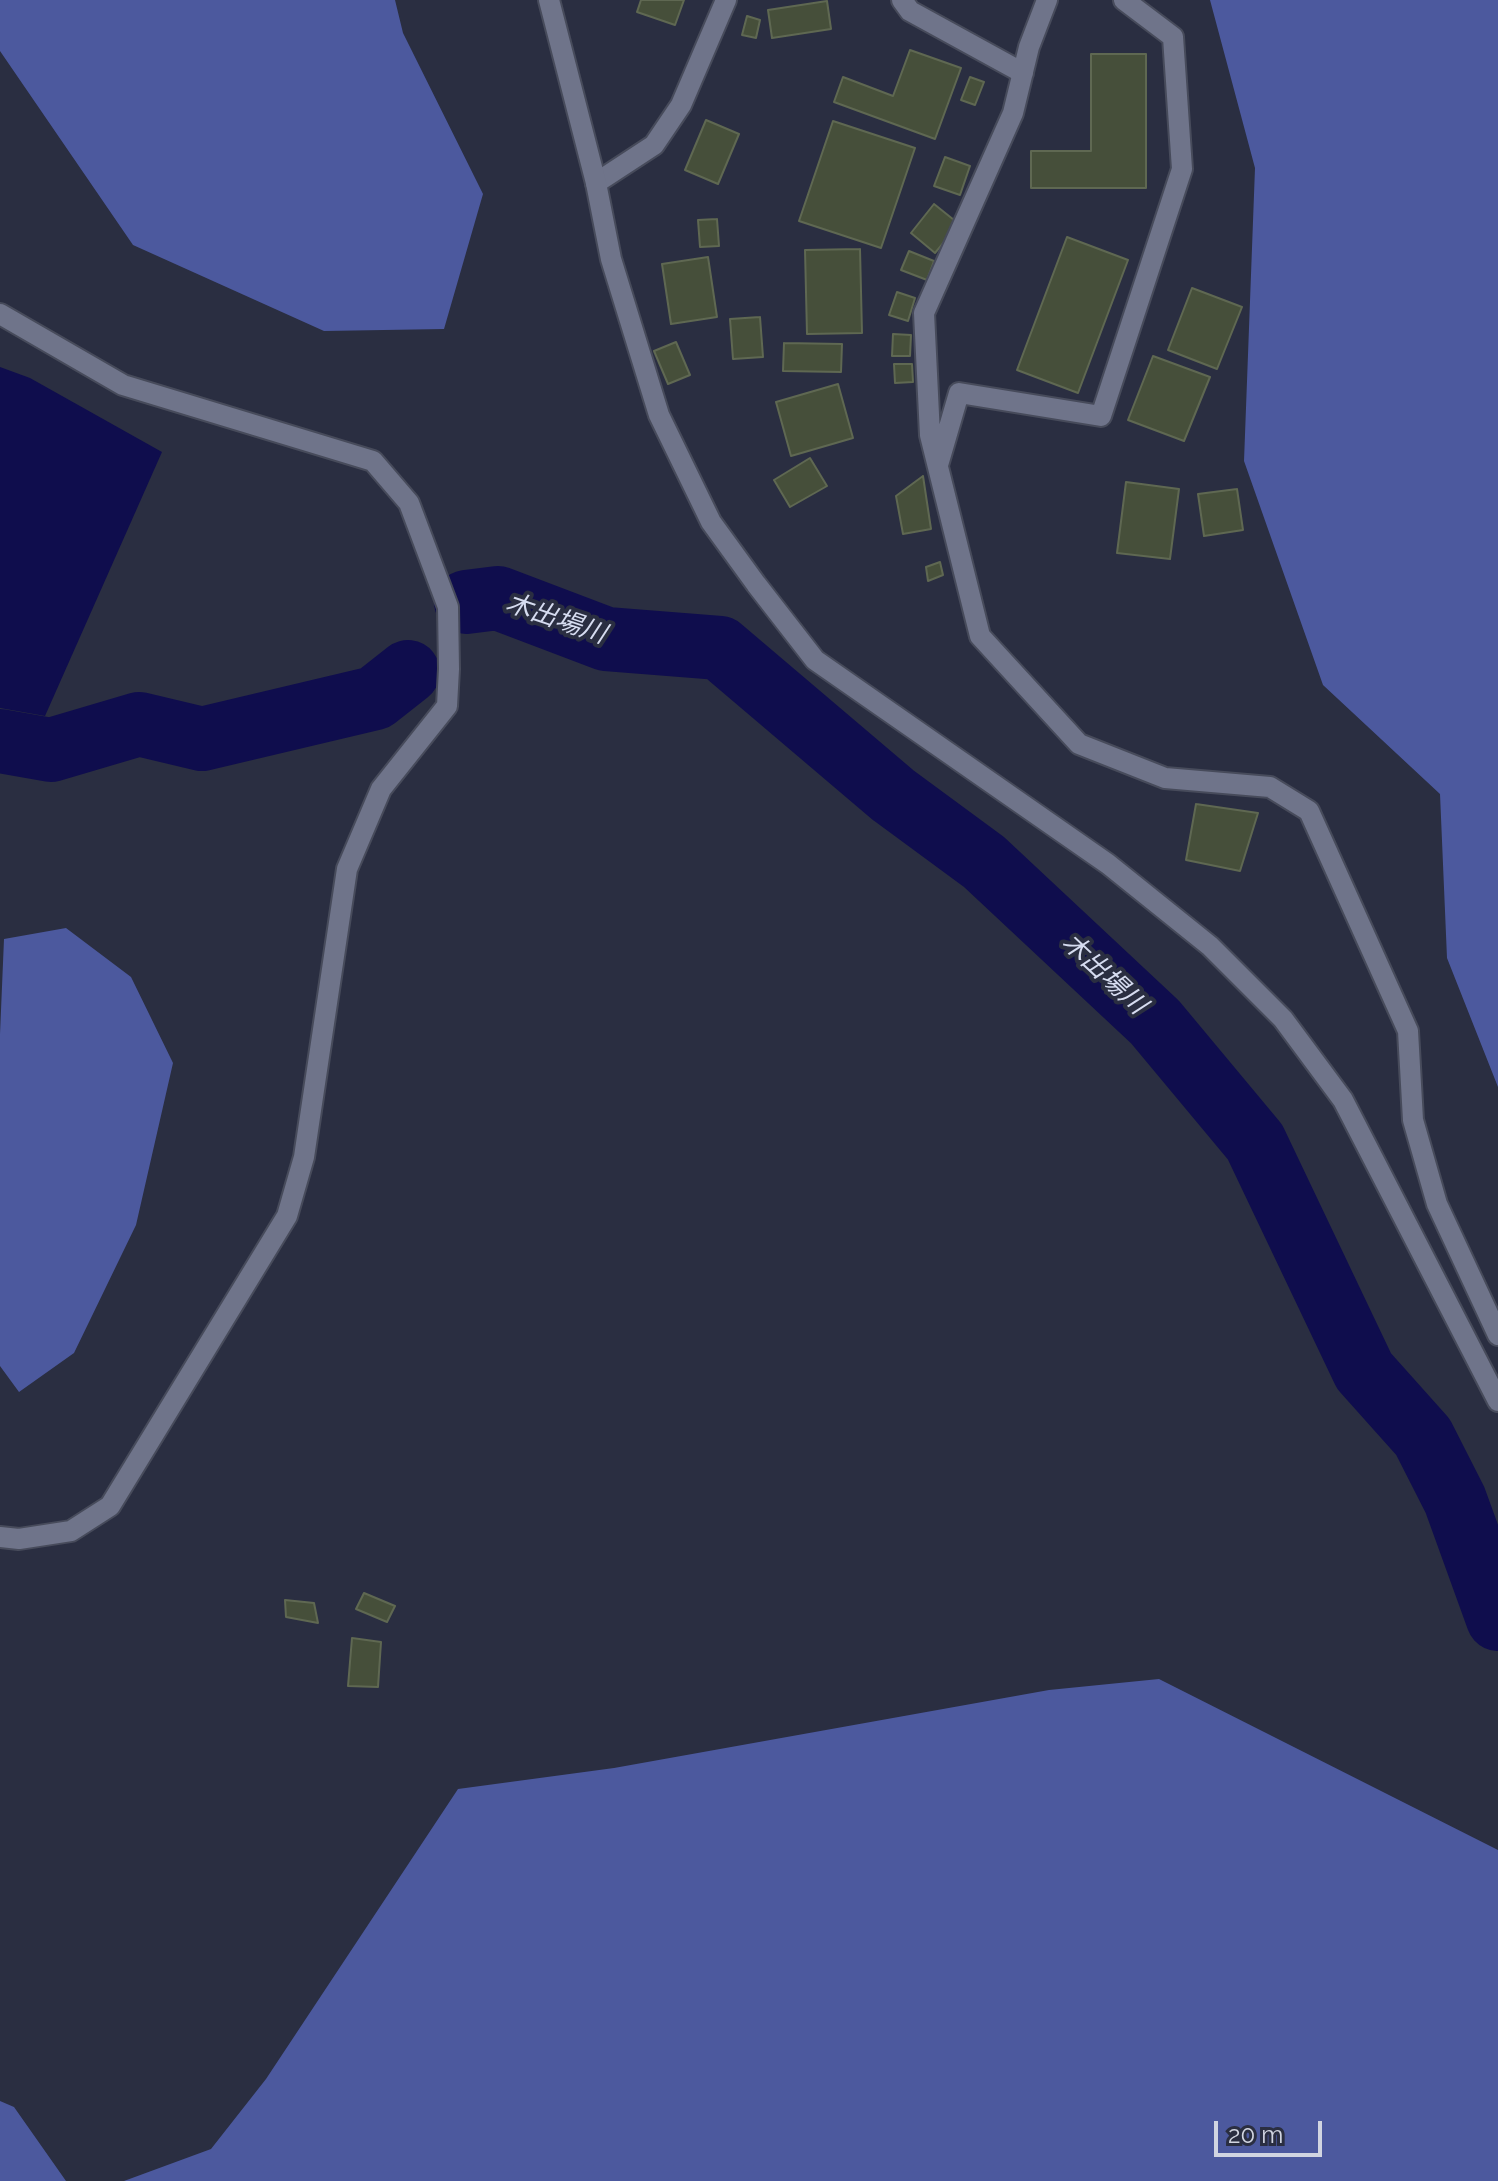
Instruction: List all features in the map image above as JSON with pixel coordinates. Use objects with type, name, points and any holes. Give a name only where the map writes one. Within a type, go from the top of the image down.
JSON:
[{"type":"street","points":[[549,0],[596,183],[611,259],[659,415],[711,522],[815,660],[1108,864],[1210,946],[1283,1019],[1343,1100],[1498,1401]]},
{"type":"street","points":[[596,183],[654,145],[681,105],[726,0]]},
{"type":"street","points":[[902,0],[910,11],[1023,73]]},
{"type":"street","points":[[1047,0],[1029,47],[1013,113],[924,313],[930,435],[980,636],[1079,744],[1165,778],[1270,787],[1309,811],[1408,1031],[1413,1120],[1433,1190],[1498,1335]]},
{"type":"street","points":[[938,466],[959,393],[1101,416],[1182,169],[1173,37],[1124,0]]},
{"type":"street","points":[[0,314],[123,385],[373,461],[409,503],[448,607],[449,669],[447,706],[381,789],[347,869],[304,1157],[287,1216],[110,1506],[71,1531],[19,1539],[0,1537]]},
{"type":"shaded area","points":[[0,0],[395,0],[403,33],[483,194],[444,329],[324,331],[133,245],[0,51]]},
{"type":"shaded area","points":[[1210,0],[1498,0],[1498,1087],[1447,958],[1440,794],[1323,685],[1244,461],[1255,168]]},
{"type":"shaded area","points":[[0,367],[30,378],[162,452],[45,716],[0,708]]},
{"type":"shaded area","points":[[66,928],[131,977],[173,1063],[136,1225],[74,1353],[19,1392],[0,1366],[0,1034],[4,939]]},
{"type":"shaded area","points":[[1159,1679],[1498,1850],[1498,2181],[124,2181],[211,2149],[266,2079],[458,1789],[614,1768],[1049,1690]]},
{"type":"shaded area","points":[[0,2101],[14,2107],[66,2181],[0,2181]]},
{"type":"building","points":[[641,0],[684,0],[675,25],[637,12]]},
{"type":"building","points":[[827,1],[831,29],[772,38],[768,10]]},
{"type":"building","points":[[747,16],[760,20],[756,38],[742,35]]},
{"type":"building","points":[[910,50],[961,68],[935,139],[834,102],[843,77],[893,96]]},
{"type":"building","points":[[1091,54],[1146,54],[1146,188],[1031,188],[1031,151],[1091,151]]},
{"type":"building","points":[[970,77],[984,82],[975,105],[961,100]]},
{"type":"building","points":[[706,120],[739,134],[718,184],[685,170]]},
{"type":"building","points":[[833,121],[915,148],[881,248],[799,221]]},
{"type":"building","points":[[945,157],[970,166],[960,195],[934,186]]},
{"type":"building","points":[[934,204],[959,224],[935,253],[911,233]]},
{"type":"building","points":[[717,219],[719,246],[700,247],[698,220]]},
{"type":"building","points":[[1067,237],[1128,260],[1078,393],[1017,370]]},
{"type":"building","points":[[860,249],[862,333],[807,334],[805,250]]},
{"type":"building","points":[[909,251],[934,261],[927,280],[901,270]]},
{"type":"building","points":[[708,257],[717,317],[671,324],[662,264]]},
{"type":"building","points":[[1192,288],[1242,307],[1217,369],[1168,350]]},
{"type":"building","points":[[897,292],[915,298],[908,321],[889,315]]},
{"type":"building","points":[[760,317],[763,357],[733,359],[730,319]]},
{"type":"building","points":[[893,334],[911,335],[910,356],[892,356]]},
{"type":"building","points":[[676,342],[690,375],[668,384],[654,351]]},
{"type":"building","points":[[784,343],[842,344],[841,372],[783,371]]},
{"type":"building","points":[[1153,356],[1210,377],[1184,441],[1128,420]]},
{"type":"building","points":[[894,364],[912,364],[913,382],[895,383]]},
{"type":"building","points":[[838,384],[853,438],[791,456],[776,402]]},
{"type":"building","points":[[810,458],[827,486],[790,507],[774,480]]},
{"type":"building","points":[[923,476],[931,529],[903,534],[896,496]]},
{"type":"building","points":[[1126,482],[1179,489],[1170,559],[1117,553]]},
{"type":"building","points":[[1237,489],[1243,530],[1204,536],[1198,494]]},
{"type":"building","points":[[940,562],[943,575],[928,581],[926,567]]},
{"type":"building","points":[[1196,804],[1258,813],[1240,871],[1186,860]]},
{"type":"building","points":[[364,1593],[395,1606],[387,1622],[356,1609]]},
{"type":"building","points":[[285,1600],[314,1603],[318,1623],[286,1617]]},
{"type":"building","points":[[352,1638],[381,1642],[378,1687],[348,1686]]},
{"type":"waterway","name":"木出場川","points":[[466,602],[498,598],[606,639],[720,648],[893,795],[984,862],[1155,1022],[1255,1142],[1364,1371],[1423,1437],[1455,1500],[1498,1619]]},
{"type":"waterway","name":"木出場川","points":[[0,741],[51,750],[139,724],[202,739],[375,698],[408,672]]}]
